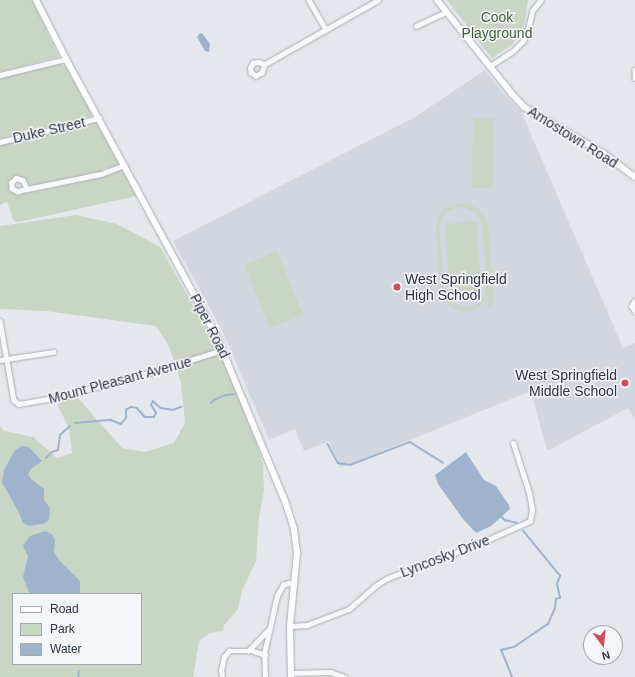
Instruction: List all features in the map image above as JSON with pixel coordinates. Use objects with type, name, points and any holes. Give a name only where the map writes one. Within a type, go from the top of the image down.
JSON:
[{"type":"main road","name":"Piper Road","points":[[36,0],[66,59],[223,350],[290,513],[296,548],[290,626],[291,675]]},
{"type":"main road","name":"Amostown Road","points":[[437,0],[524,107],[603,153],[635,177]]},
{"type":"street","points":[[309,0],[326,29]]},
{"type":"street","points":[[265,64],[378,0]]},
{"type":"street","points":[[490,66],[508,55],[520,44],[528,29],[532,11],[541,0]]},
{"type":"street","points":[[416,26],[446,12]]},
{"type":"street","points":[[0,75],[66,59]]},
{"type":"street","points":[[635,70],[635,78]]},
{"type":"street","name":"Duke Street","points":[[0,142],[99,118]]},
{"type":"street","points":[[27,189],[101,174],[124,165]]},
{"type":"street","points":[[635,301],[632,306],[635,311]]},
{"type":"street","points":[[0,321],[7,359]]},
{"type":"street","name":"Mount Pleasant Avenue","points":[[7,359],[16,403],[22,404],[65,396],[163,369],[223,350]]},
{"type":"street","points":[[0,360],[53,352]]},
{"type":"street","name":"Lyncosky Drive","points":[[290,626],[307,625],[350,609],[375,586],[388,578],[478,544],[530,521],[532,510],[529,493],[513,443]]},
{"type":"street","points":[[266,677],[264,656],[279,589],[286,583],[294,584]]},
{"type":"street","points":[[248,651],[269,629]]},
{"type":"street","points":[[222,677],[221,671],[224,657],[229,651],[248,651],[264,656]]},
{"type":"street","points":[[291,675],[331,672],[344,677]]},
{"type":"shaded area","name":"West Springfield High School","points":[[485,70],[503,93],[521,111],[623,348],[635,343],[635,420],[628,408],[547,451],[531,391],[340,468],[329,441],[304,451],[295,429],[269,440],[223,332],[173,241],[415,117]]},
{"type":"green space","points":[[0,0],[32,0],[58,54],[58,57],[0,72]]},
{"type":"green space","name":"Cook Playground","points":[[447,0],[528,0],[525,22],[522,31],[512,45],[492,58]]},
{"type":"green space","points":[[58,64],[65,66],[91,112],[91,116],[0,139],[0,78]]},
{"type":"green space","points":[[473,118],[494,119],[493,188],[472,188]]},
{"type":"green space","points":[[95,122],[98,124],[119,162],[118,165],[103,169],[101,172],[33,186],[29,185],[23,177],[15,176],[8,183],[10,190],[16,195],[23,194],[103,177],[122,170],[137,196],[18,222],[14,221],[7,202],[0,205],[0,145]]},
{"type":"green space","points":[[461,203],[469,204],[477,208],[488,222],[494,307],[488,307],[487,298],[478,308],[460,311],[449,306],[440,293],[436,224],[438,216],[450,205]],"holes":[[[463,207],[475,212],[482,223],[487,285],[485,293],[480,301],[473,306],[466,307],[454,304],[445,292],[439,229],[441,219],[447,212],[455,208]]]},
{"type":"green space","points":[[76,215],[117,224],[160,247],[222,356],[258,447],[263,464],[264,491],[259,516],[256,561],[242,591],[238,609],[224,625],[223,631],[210,633],[199,641],[193,677],[0,677],[0,426],[4,431],[33,437],[57,458],[72,453],[69,428],[56,402],[78,398],[122,448],[145,452],[174,443],[185,423],[181,383],[169,346],[156,326],[46,311],[0,309],[0,226]]},
{"type":"green space","points":[[476,221],[481,290],[450,293],[445,224]]},
{"type":"green space","points":[[277,251],[303,315],[270,328],[244,265]]},
{"type":"water","points":[[202,33],[210,44],[209,52],[205,51],[197,37]]},
{"type":"water","points":[[22,446],[29,447],[42,461],[31,469],[28,474],[31,479],[44,489],[44,500],[50,508],[49,520],[43,524],[29,526],[23,523],[2,482],[4,470],[15,450]]},
{"type":"water","points":[[466,452],[484,480],[496,486],[509,505],[510,509],[491,526],[476,533],[463,519],[438,484],[435,475]]},
{"type":"water","points":[[45,531],[52,534],[55,540],[54,552],[59,560],[80,581],[80,593],[29,592],[23,577],[28,556],[23,546],[30,536]]},
{"type":"waterway","points":[[211,403],[214,400],[226,395],[234,394]]},
{"type":"waterway","points":[[75,423],[111,420],[121,424],[126,418],[126,410],[131,407],[137,408],[145,417],[154,417],[156,413],[151,405],[153,401],[161,408],[173,410],[181,407]]},
{"type":"waterway","points":[[46,458],[52,452],[58,450],[60,435],[70,426]]},
{"type":"waterway","points":[[328,444],[338,463],[350,465],[410,442],[443,463]]},
{"type":"waterway","points":[[501,516],[505,520],[517,523]]},
{"type":"waterway","points":[[512,677],[501,650],[514,647],[548,624],[555,608],[556,599],[560,598],[557,584],[560,576],[523,531]]},
{"type":"waterway","points":[[79,671],[79,677]]},
{"type":"place","name":"West Springfield High School","points":[[397,287]]},
{"type":"place","name":"West Springfield Middle School","points":[[625,383]]}]
